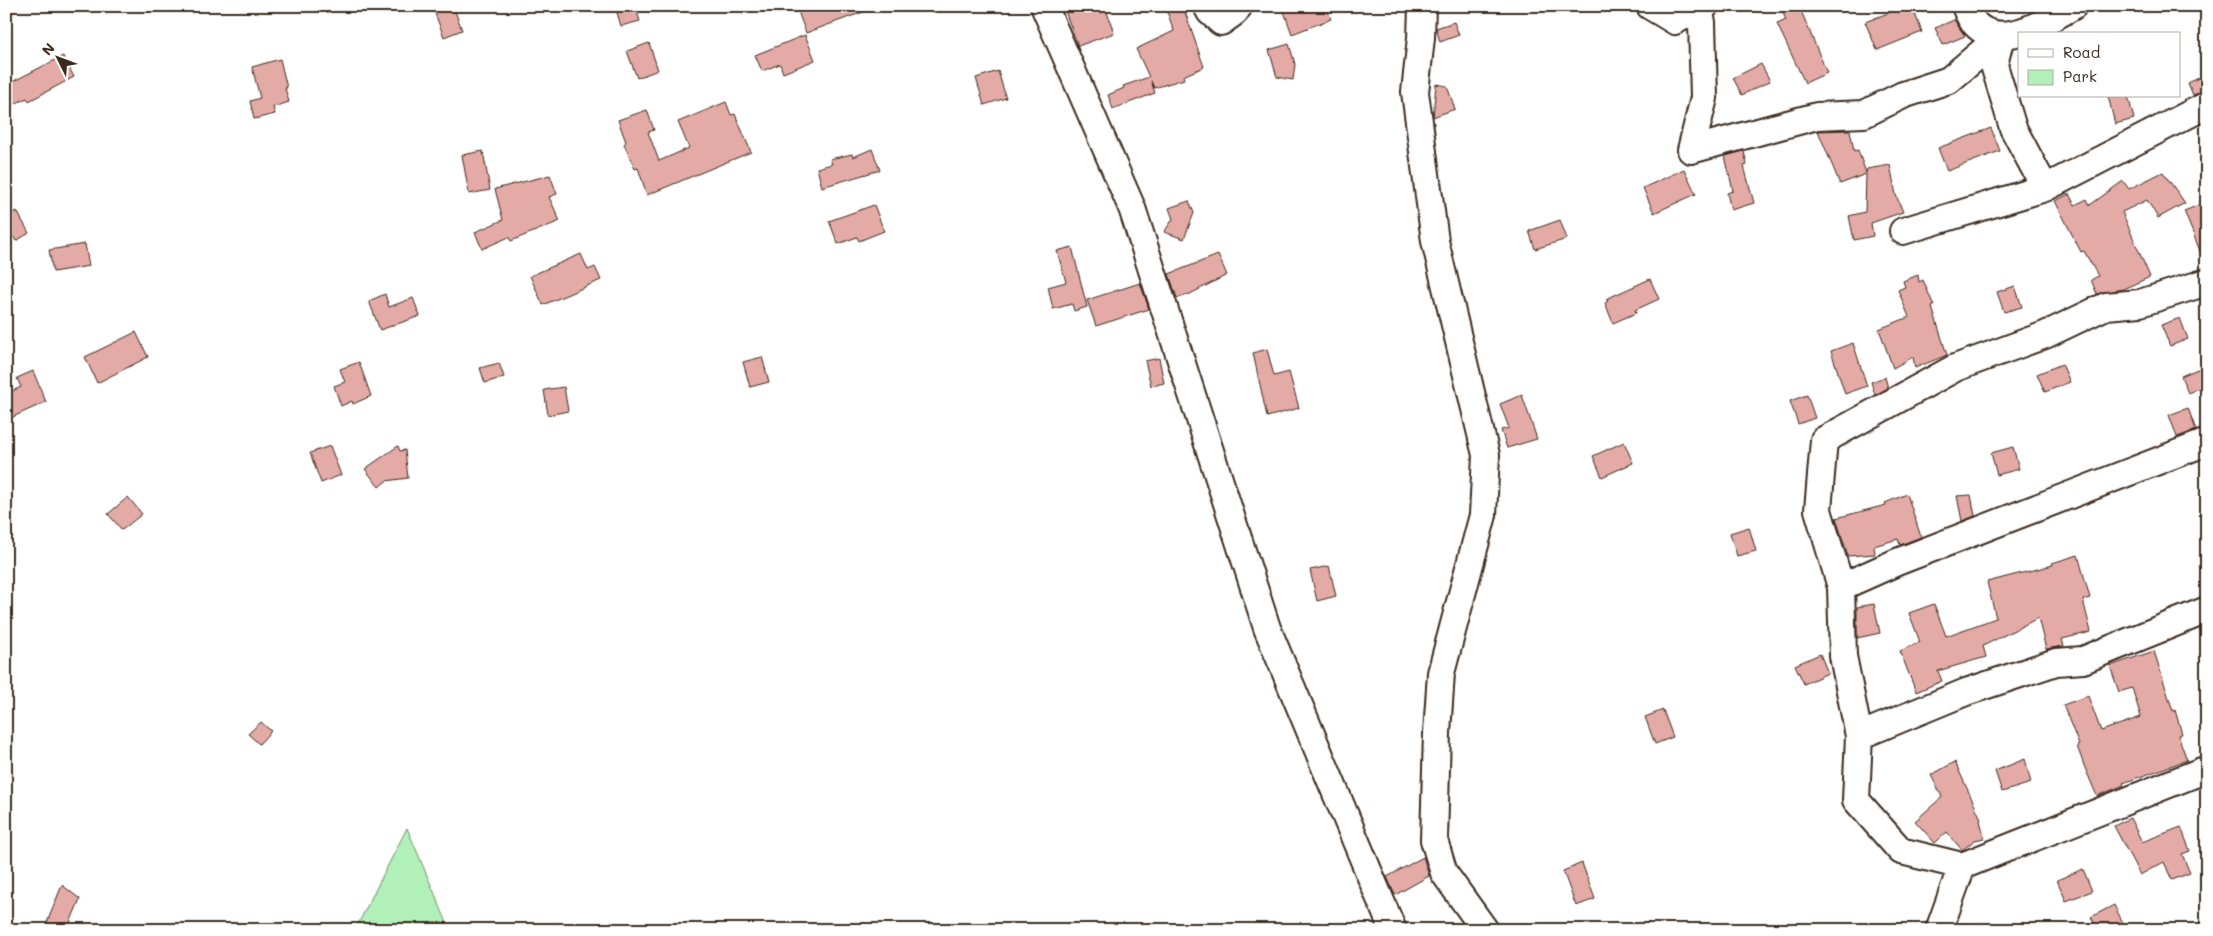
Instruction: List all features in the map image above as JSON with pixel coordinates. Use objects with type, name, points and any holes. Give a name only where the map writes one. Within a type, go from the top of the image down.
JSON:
[{"type":"street","points":[[1044,6],[1132,208],[1267,628],[1393,930]]},
{"type":"street","points":[[1207,6],[1210,12],[1222,22],[1235,12],[1239,6]]},
{"type":"street","points":[[1422,6],[1421,38],[1415,92],[1435,241],[1486,455],[1483,515],[1441,673],[1434,840],[1444,873],[1485,930]]},
{"type":"street","points":[[1650,6],[1675,21],[1701,7],[1704,98],[1690,150],[1817,116],[1864,114],[1902,95],[1949,80],[2001,36]]},
{"type":"street","points":[[1965,6],[1972,21],[1987,32],[2001,36],[2018,33]]},
{"type":"street","points":[[2023,32],[2028,31],[2073,6]]},
{"type":"street","points":[[2001,36],[1994,65],[2013,128],[2045,188]]},
{"type":"street","points":[[1903,231],[2045,188],[2207,106]]},
{"type":"street","points":[[2207,282],[2140,303],[2106,306],[2045,335],[1954,368],[1824,440],[1818,510],[1841,587],[1843,656],[1859,736],[1856,800],[1901,851],[1962,866],[2207,769]]},
{"type":"street","points":[[1841,587],[1897,562],[2207,442]]},
{"type":"street","points":[[1859,736],[1966,692],[2056,662],[2083,660],[2207,610]]},
{"type":"street","points":[[1939,930],[1962,866]]},
{"type":"green space","points":[[407,828],[450,930],[355,930]]},
{"type":"building","points":[[445,6],[453,6],[462,30],[444,37],[434,11]]},
{"type":"building","points":[[615,6],[635,6],[640,21],[621,26]]},
{"type":"building","points":[[796,6],[874,6],[874,8],[806,33]]},
{"type":"building","points":[[1080,6],[1105,6],[1114,33],[1078,46],[1065,11]]},
{"type":"building","points":[[1165,6],[1183,6],[1204,67],[1183,76],[1184,79],[1154,88],[1151,81],[1155,93],[1113,109],[1108,95],[1124,88],[1123,86],[1149,77],[1136,49],[1174,31]]},
{"type":"building","points":[[1282,6],[1326,6],[1331,19],[1292,34]]},
{"type":"building","points":[[1780,6],[1799,6],[1827,73],[1805,83],[1777,24],[1786,20]]},
{"type":"building","points":[[1906,6],[1912,6],[1922,32],[1877,50],[1865,22]]},
{"type":"building","points":[[1954,20],[1965,36],[1943,45],[1935,28]]},
{"type":"building","points":[[1454,22],[1459,35],[1440,42],[1436,28]]},
{"type":"building","points":[[805,35],[815,60],[783,73],[780,64],[762,71],[755,55]]},
{"type":"building","points":[[649,43],[658,70],[637,78],[627,51]]},
{"type":"building","points":[[1289,44],[1295,64],[1293,80],[1277,77],[1269,50]]},
{"type":"building","points":[[63,56],[74,77],[29,101],[27,98],[12,105],[6,94],[6,85]]},
{"type":"building","points":[[280,59],[289,102],[273,107],[275,114],[254,119],[250,101],[260,98],[252,67]]},
{"type":"building","points":[[1761,64],[1770,81],[1742,95],[1733,78]]},
{"type":"building","points":[[998,71],[1006,98],[984,105],[976,78]]},
{"type":"building","points":[[2207,74],[2207,90],[2193,95],[2188,83]]},
{"type":"building","points":[[1436,84],[1447,86],[1455,109],[1433,117]]},
{"type":"building","points":[[2108,98],[2129,98],[2134,119],[2115,124]]},
{"type":"building","points":[[726,102],[731,115],[735,114],[751,152],[647,195],[638,168],[635,169],[624,144],[626,142],[618,120],[647,110],[654,130],[648,132],[659,161],[689,148],[678,122]]},
{"type":"building","points":[[1991,128],[2000,151],[1947,171],[1938,148]]},
{"type":"building","points":[[1850,130],[1854,151],[1858,150],[1866,173],[1867,169],[1890,165],[1896,195],[1903,212],[1871,223],[1873,236],[1854,240],[1849,216],[1865,212],[1866,174],[1840,184],[1818,131]]},
{"type":"building","points":[[872,149],[880,170],[822,187],[817,168],[832,164],[830,159],[852,154],[853,157]]},
{"type":"building","points":[[483,151],[490,190],[469,194],[462,155]]},
{"type":"building","points":[[1744,151],[1747,165],[1744,166],[1754,203],[1731,210],[1727,193],[1733,191],[1725,156]]},
{"type":"building","points":[[1684,169],[1696,194],[1654,213],[1643,188]]},
{"type":"building","points":[[2163,172],[2185,203],[2158,218],[2147,200],[2122,212],[2150,277],[2123,289],[2097,294],[2091,280],[2098,276],[2084,251],[2081,252],[2055,201],[2069,194],[2075,205],[2087,199],[2090,205],[2123,181],[2129,189]]},
{"type":"building","points":[[550,175],[557,194],[549,197],[560,221],[511,241],[509,237],[482,249],[475,232],[503,220],[495,189]]},
{"type":"building","points":[[1189,201],[1194,213],[1184,239],[1164,232],[1173,219],[1169,208]]},
{"type":"building","points":[[2207,202],[2207,266],[2206,266],[2184,211]]},
{"type":"building","points":[[874,205],[884,231],[859,241],[857,237],[838,244],[829,221]]},
{"type":"building","points":[[17,211],[29,233],[16,241],[6,224],[6,217]]},
{"type":"building","points":[[1560,220],[1567,239],[1535,249],[1529,231]]},
{"type":"building","points":[[85,244],[89,266],[53,272],[49,250]]},
{"type":"building","points":[[1072,247],[1087,307],[1074,311],[1072,304],[1053,309],[1048,287],[1066,282],[1057,251]]},
{"type":"building","points":[[581,254],[588,270],[595,267],[601,280],[543,305],[530,276]]},
{"type":"building","points":[[1218,255],[1227,275],[1190,294],[1177,298],[1169,274]]},
{"type":"building","points":[[1918,275],[1919,282],[1923,280],[1934,306],[1932,307],[1947,355],[1915,368],[1913,357],[1893,368],[1879,329],[1909,317],[1898,290],[1905,287],[1903,281]]},
{"type":"building","points":[[1650,279],[1659,299],[1635,310],[1636,313],[1613,323],[1605,303],[1608,301],[1606,299]]},
{"type":"building","points":[[1140,283],[1149,309],[1096,326],[1087,300]]},
{"type":"building","points":[[2015,286],[2022,307],[2004,312],[1997,292]]},
{"type":"building","points":[[385,294],[389,307],[413,298],[420,316],[380,330],[369,301]]},
{"type":"building","points":[[2180,318],[2188,339],[2170,346],[2161,325]]},
{"type":"building","points":[[136,332],[148,357],[97,383],[85,357]]},
{"type":"building","points":[[1853,343],[1867,386],[1845,394],[1831,351]]},
{"type":"building","points":[[1267,349],[1274,376],[1289,372],[1299,408],[1267,417],[1253,353]]},
{"type":"building","points":[[762,357],[769,382],[750,387],[743,362]]},
{"type":"building","points":[[1159,358],[1164,383],[1151,386],[1145,361]]},
{"type":"building","points":[[359,362],[371,396],[353,404],[352,401],[341,406],[334,386],[345,382],[340,369]]},
{"type":"building","points":[[499,363],[504,377],[485,383],[480,368]]},
{"type":"building","points":[[2062,364],[2070,382],[2045,392],[2037,374]]},
{"type":"building","points":[[2207,365],[2207,385],[2188,393],[2181,376]]},
{"type":"building","points":[[33,371],[46,402],[6,420],[6,394],[21,387],[17,378]]},
{"type":"building","points":[[1885,377],[1888,388],[1875,395],[1871,382]]},
{"type":"building","points":[[564,387],[568,411],[548,415],[544,390]]},
{"type":"building","points":[[1522,395],[1537,439],[1507,448],[1501,430],[1509,428],[1500,404]]},
{"type":"building","points":[[1807,395],[1815,418],[1798,424],[1790,401]]},
{"type":"building","points":[[2188,408],[2196,430],[2177,437],[2169,415]]},
{"type":"building","points":[[1624,442],[1633,463],[1602,477],[1593,456]]},
{"type":"building","points":[[330,446],[341,475],[321,483],[310,453]]},
{"type":"building","points":[[398,446],[400,451],[405,450],[408,478],[386,481],[379,487],[365,469]]},
{"type":"building","points":[[2013,447],[2019,469],[1997,475],[1991,453]]},
{"type":"building","points":[[1907,494],[1921,537],[1900,545],[1898,539],[1874,546],[1875,554],[1848,556],[1836,518],[1886,505],[1885,503]]},
{"type":"building","points":[[1971,495],[1975,516],[1962,521],[1957,496]]},
{"type":"building","points":[[128,497],[142,514],[122,530],[108,514]]},
{"type":"building","points":[[1749,527],[1756,551],[1737,556],[1730,533]]},
{"type":"building","points":[[2078,555],[2090,598],[2083,600],[2091,632],[2062,639],[2064,646],[2046,649],[2038,618],[1983,646],[1986,657],[1938,671],[1942,681],[1916,692],[1900,651],[1920,642],[1909,613],[1934,604],[1946,636],[1996,618],[1987,582],[2053,565],[2052,563]]},
{"type":"building","points":[[1329,566],[1336,596],[1317,601],[1310,570]]},
{"type":"building","points":[[1874,604],[1880,633],[1857,638],[1857,607]]},
{"type":"building","points":[[2154,651],[2173,711],[2175,710],[2182,734],[2178,735],[2187,760],[2123,783],[2124,785],[2097,796],[2063,705],[2088,696],[2101,731],[2141,717],[2132,688],[2119,692],[2110,666]]},
{"type":"building","points":[[1820,654],[1828,673],[1804,684],[1795,665]]},
{"type":"building","points":[[1663,710],[1673,737],[1655,744],[1645,717]]},
{"type":"building","points":[[261,722],[271,731],[259,744],[248,734]]},
{"type":"building","points":[[2025,759],[2031,783],[2002,792],[1995,771]]},
{"type":"building","points":[[1955,762],[1981,819],[1984,838],[1975,840],[1962,850],[1947,832],[1935,843],[1915,821],[1942,797],[1931,775]]},
{"type":"building","points":[[2130,818],[2142,842],[2181,827],[2190,851],[2182,854],[2190,873],[2172,880],[2164,862],[2140,875],[2114,826]]},
{"type":"building","points":[[1423,857],[1429,876],[1395,895],[1387,877]]},
{"type":"building","points":[[1582,863],[1595,899],[1576,906],[1563,871]]},
{"type":"building","points":[[2083,869],[2092,891],[2066,901],[2057,880]]},
{"type":"building","points":[[62,885],[80,899],[67,930],[44,930]]},
{"type":"building","points":[[2114,905],[2123,923],[2109,930],[2098,930],[2091,917]]}]
